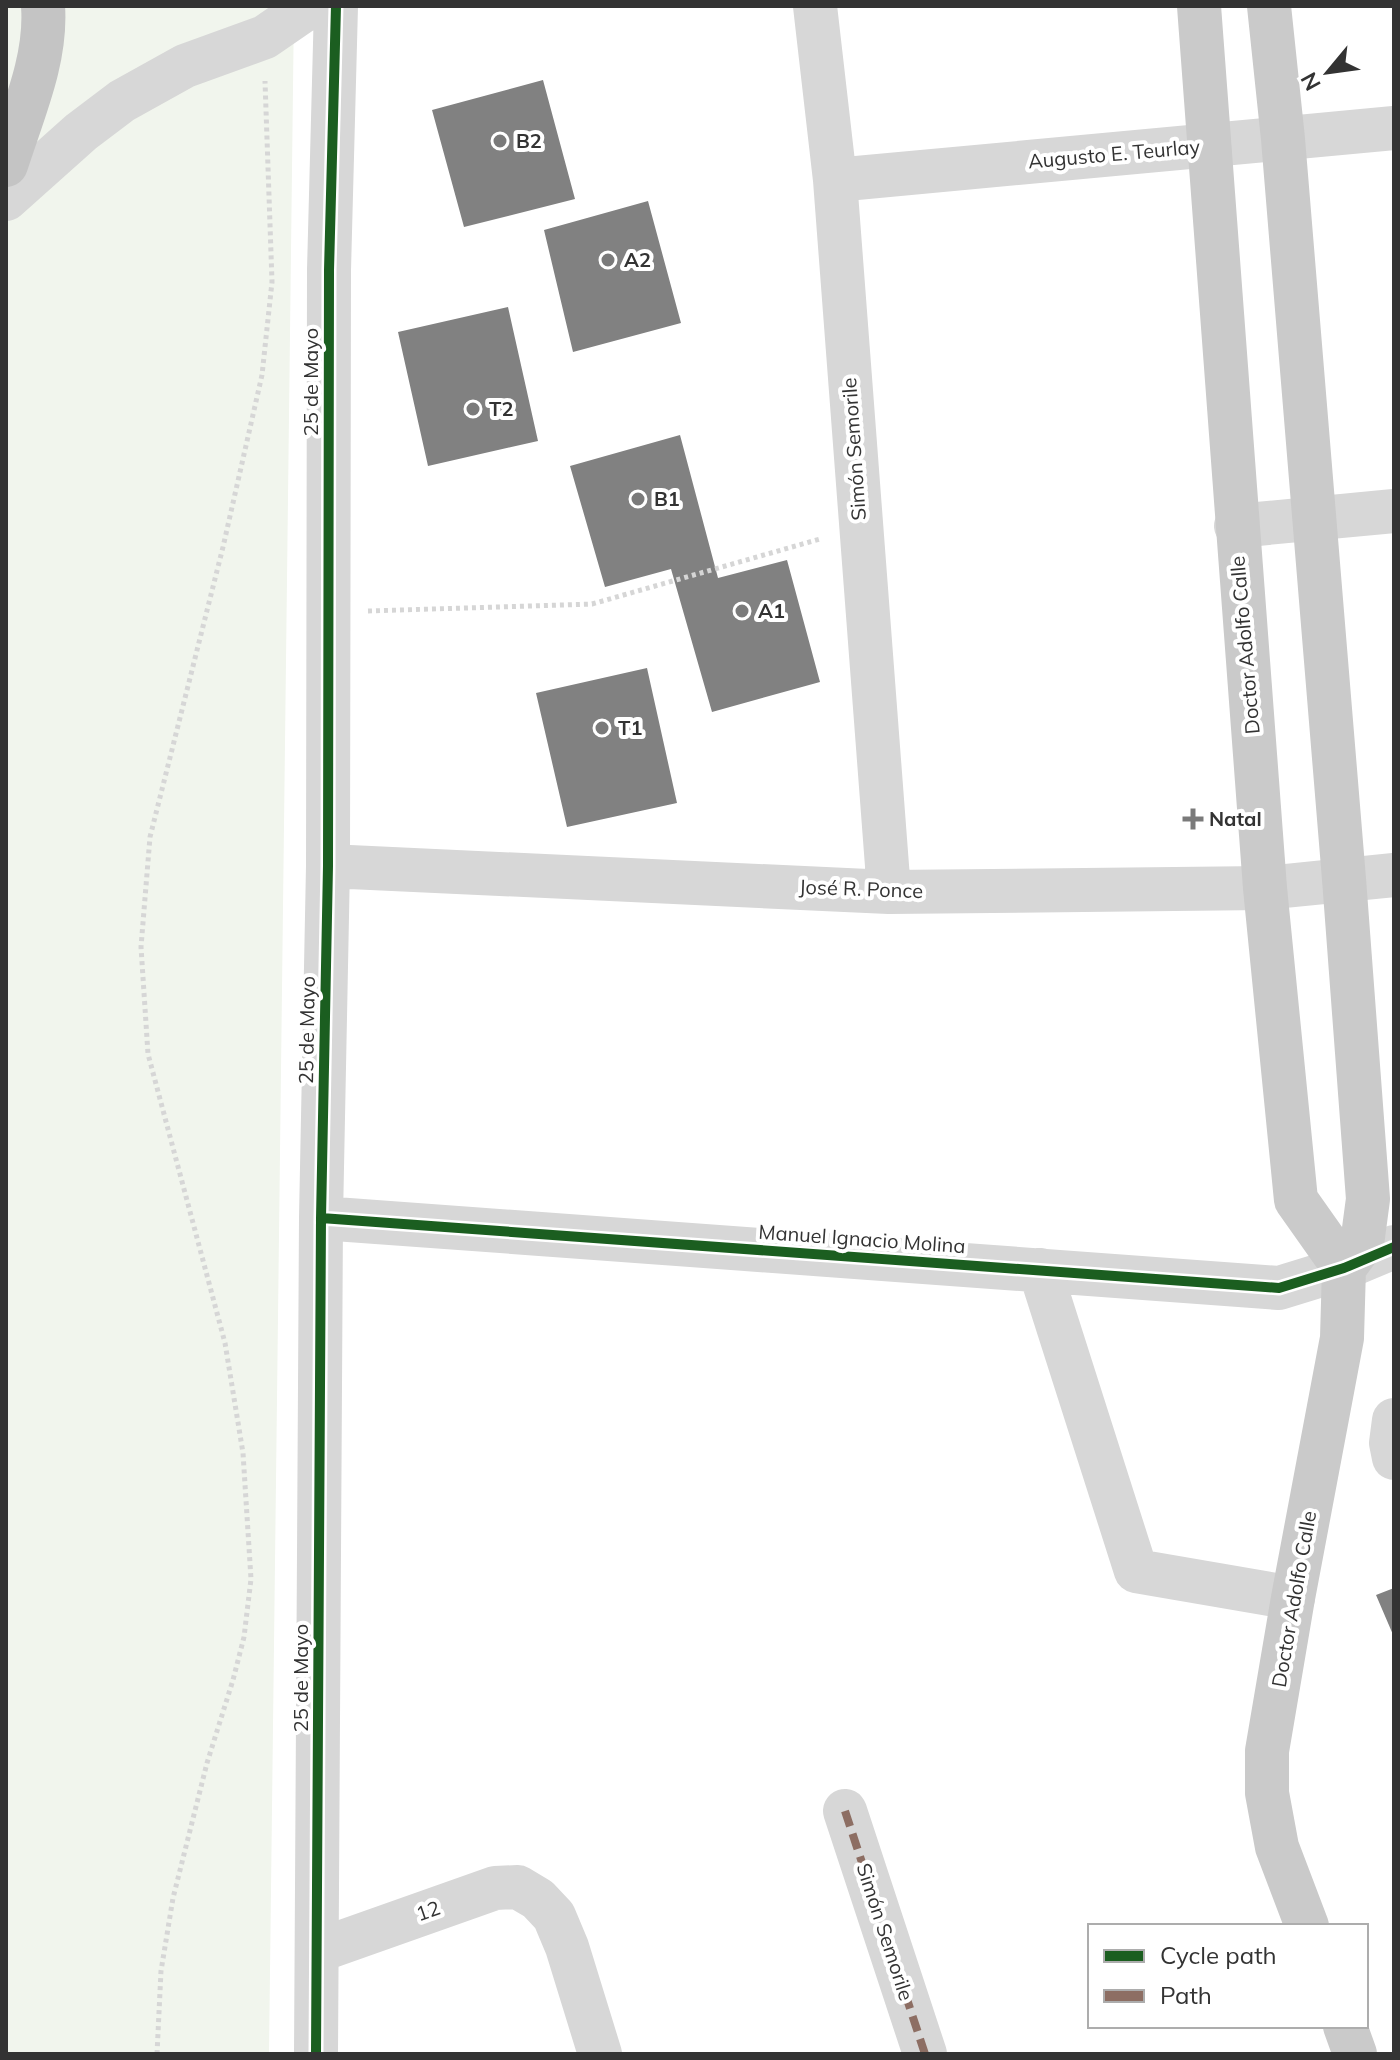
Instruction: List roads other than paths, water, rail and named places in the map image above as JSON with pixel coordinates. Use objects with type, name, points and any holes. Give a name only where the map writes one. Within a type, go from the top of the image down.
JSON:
[{"type":"highway","points":[[6,165],[45,32],[43,6]]},
{"type":"main road","name":"Doctor Adolfo Calle","points":[[1199,6],[1265,888],[1296,1200],[1344,1268]]},
{"type":"main road","name":"Doctor Adolfo Calle","points":[[1269,6],[1283,139],[1368,1199],[1362,1244],[1344,1268],[1342,1338],[1267,1751],[1267,1793],[1277,1847],[1306,1924]]},
{"type":"main road","points":[[1346,2028],[1355,2054]]},
{"type":"street","points":[[6,199],[81,132],[122,101],[185,66],[265,37],[310,6]]},
{"type":"street","name":"25 de Mayo","points":[[316,2054],[321,1218],[328,866],[329,270],[336,6]]},
{"type":"street","name":"Simón Semorile","points":[[815,6],[835,180],[889,892]]},
{"type":"street","name":"Augusto E. Teurlay","points":[[835,180],[1394,128]]},
{"type":"street","points":[[1236,526],[1394,511]]},
{"type":"street","name":"José R. Ponce","points":[[328,866],[889,892],[1265,888],[1394,875]]},
{"type":"street","name":"Manuel Ignacio Molina","points":[[321,1218],[1279,1288],[1344,1268],[1394,1247]]},
{"type":"street","points":[[1040,1270],[1136,1571],[1293,1598]]},
{"type":"street","points":[[1394,1420],[1391,1443],[1394,1458]]},
{"type":"street","name":"Simón Semorile","points":[[845,1811],[925,2054]]},
{"type":"street","name":"12","points":[[317,1951],[495,1888],[518,1887],[538,1899],[554,1916],[567,1947],[600,2054]]},
{"type":"place","name":"B2","points":[[500,141]]},
{"type":"place","name":"A2","points":[[608,260]]},
{"type":"place","name":"T2","points":[[473,409]]},
{"type":"place","name":"B1","points":[[638,499]]},
{"type":"place","name":"A1","points":[[742,611]]},
{"type":"place","name":"T1","points":[[602,728]]},
{"type":"place","name":"Natal","points":[[1193,819]]}]
